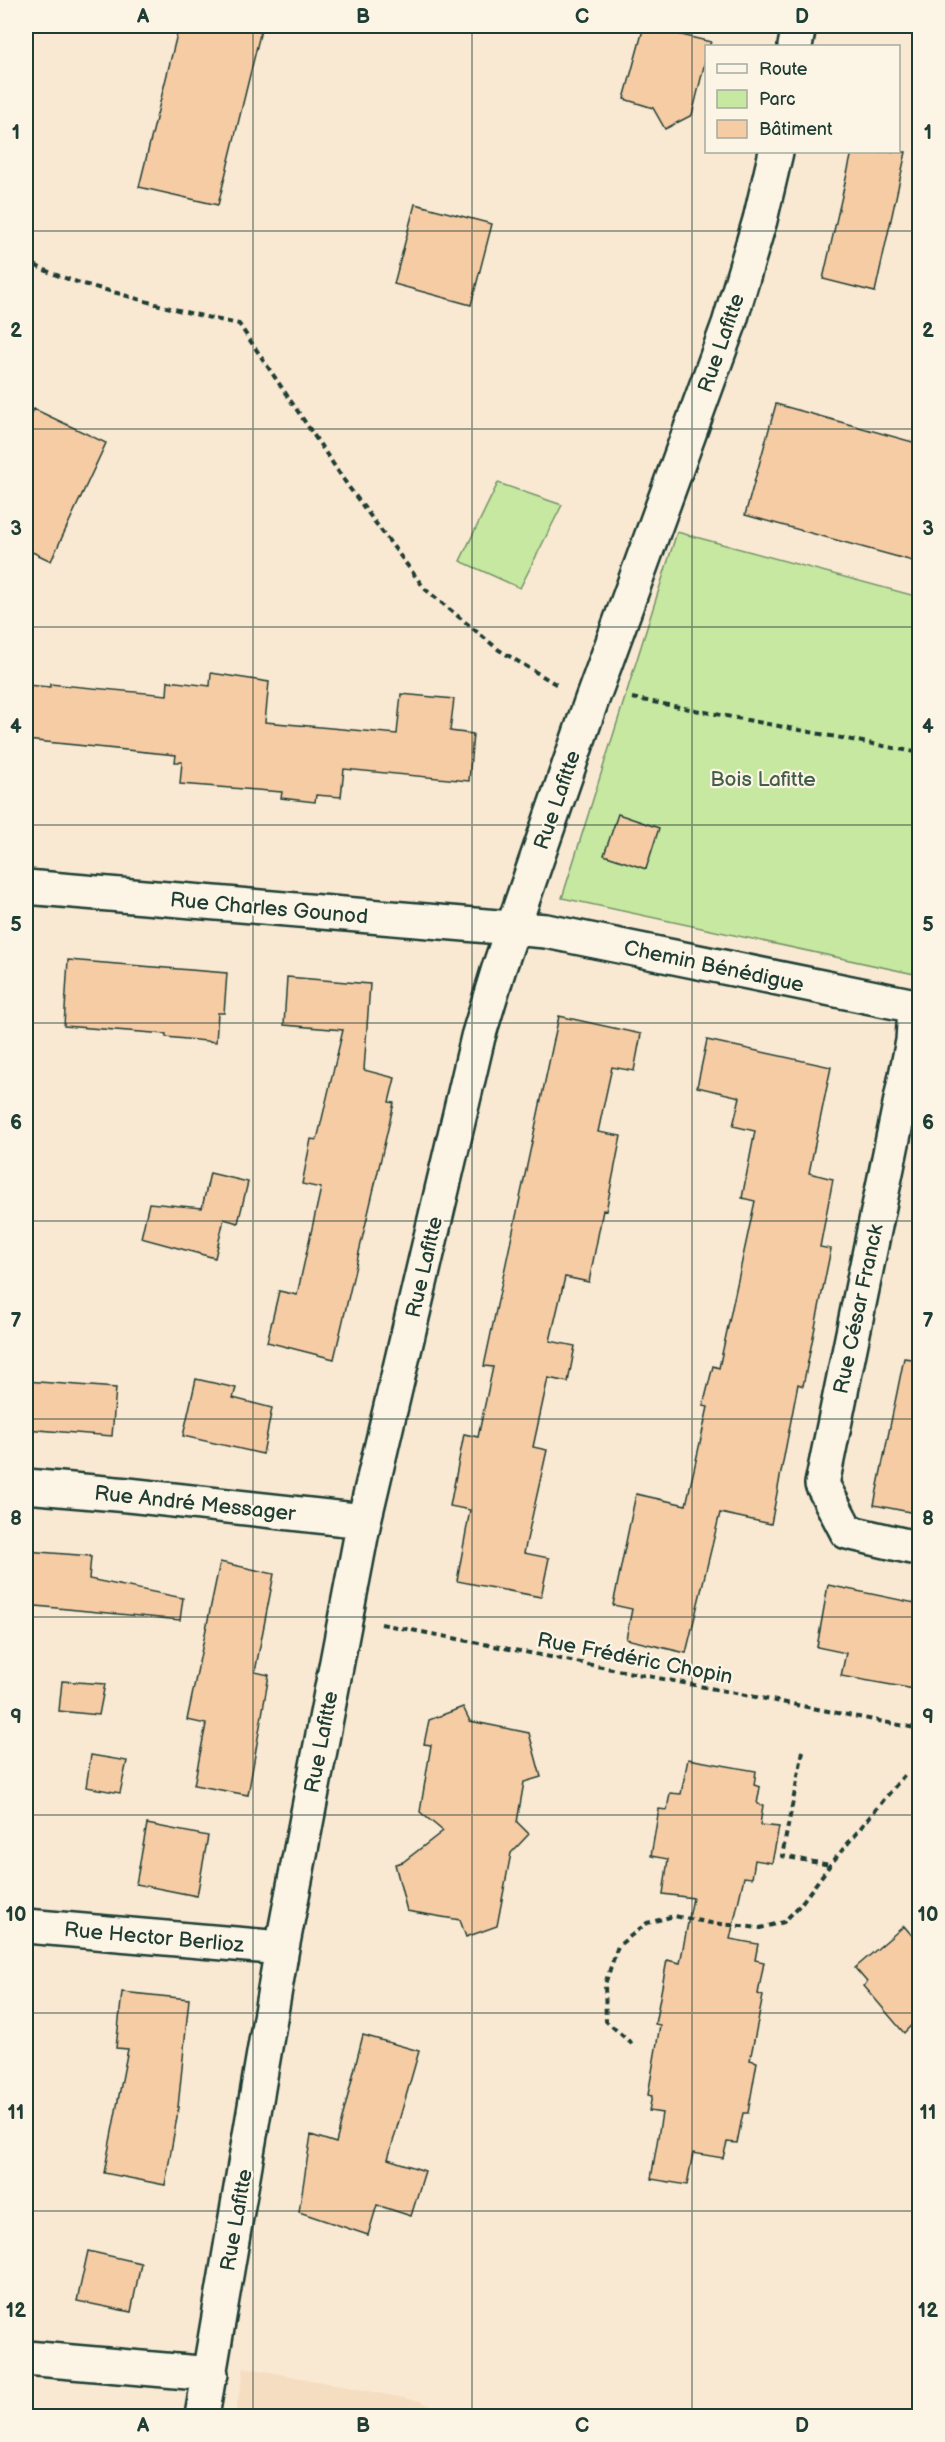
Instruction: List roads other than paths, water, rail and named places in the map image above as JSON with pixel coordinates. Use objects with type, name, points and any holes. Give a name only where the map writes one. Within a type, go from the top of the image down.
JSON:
[{"type":"street","points":[[795,45],[799,26]]},
{"type":"street","name":"Rue Lafitte","points":[[202,2416],[282,1948],[364,1521],[478,1037],[513,928],[593,698],[729,324],[760,220],[776,153]]},
{"type":"street","name":"Rue Charles Gounod","points":[[26,887],[513,928]]},
{"type":"street","name":"Chemin Bénédigue","points":[[513,928],[557,933],[917,1007]]},
{"type":"street","name":"Rue César Franck","points":[[917,1007],[913,1041],[822,1484],[847,1533],[920,1549]]},
{"type":"street","name":"Rue André Messager","points":[[26,1486],[364,1521]]},
{"type":"street","name":"Rue Hector Berlioz","points":[[26,1926],[282,1948]]},
{"type":"street","points":[[26,2358],[211,2374]]},
{"type":"park label","name":"Bois Lafitte","points":[[763,779]]}]
